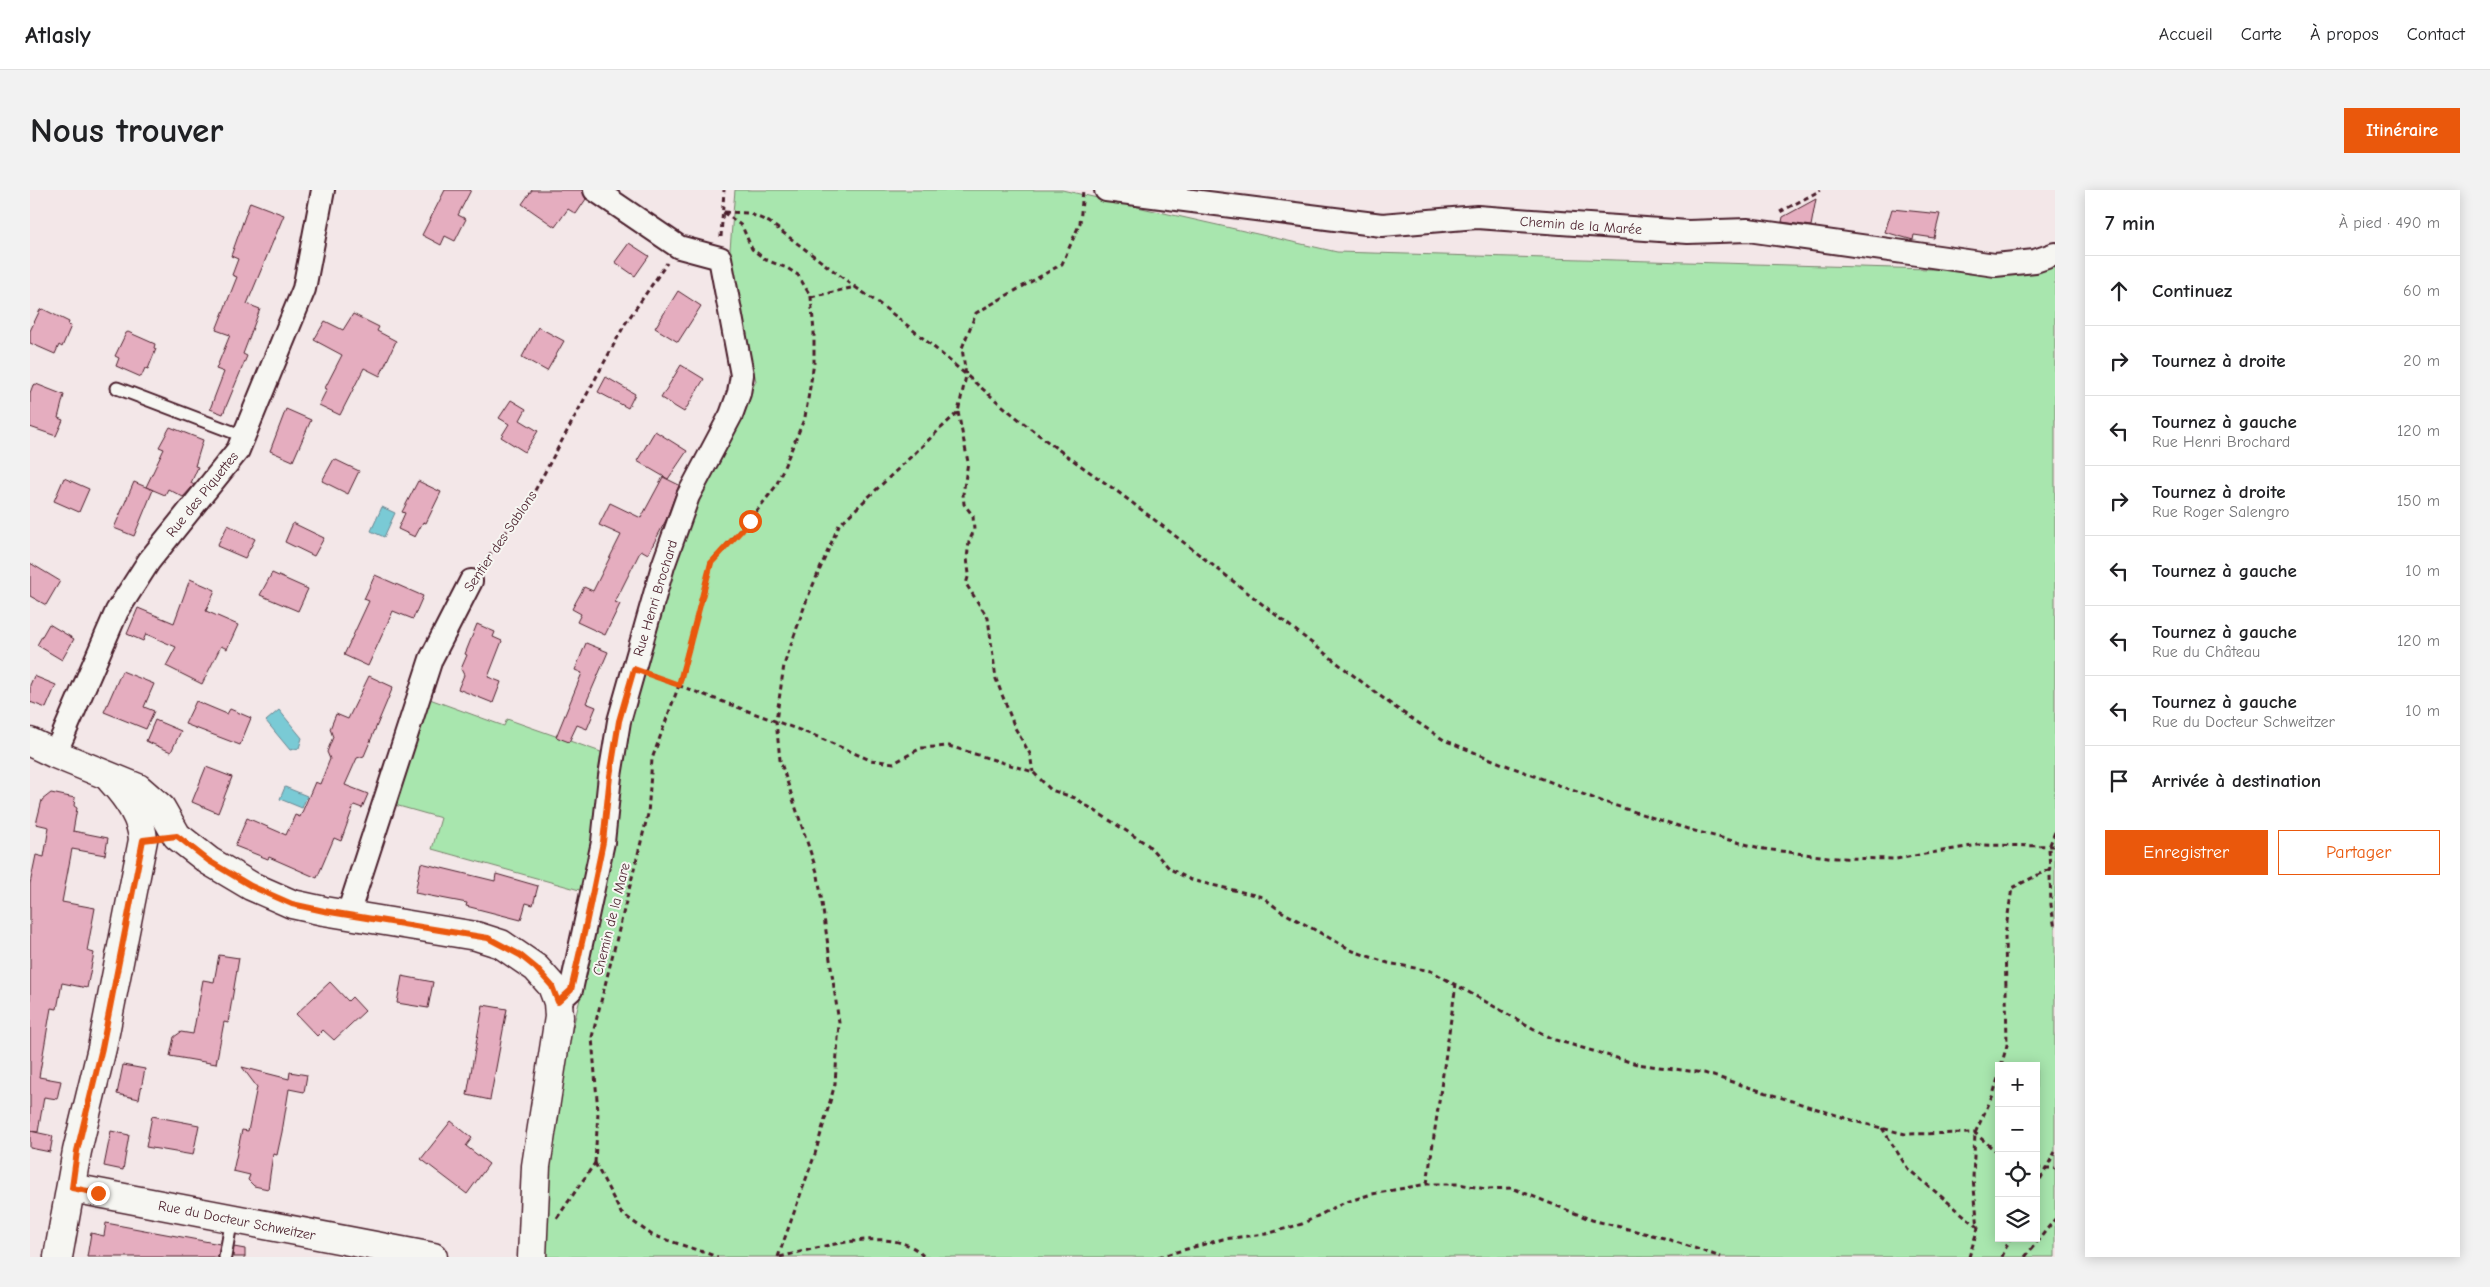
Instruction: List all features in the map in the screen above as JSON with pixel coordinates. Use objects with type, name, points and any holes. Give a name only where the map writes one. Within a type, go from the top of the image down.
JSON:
[{"type":"main road","points":[[30,742],[42,751],[106,776],[128,782],[138,788],[161,808],[174,829],[209,861],[251,886],[292,904],[488,938],[520,955],[536,968],[552,986],[558,1002],[559,1017],[536,1166],[532,1257]]},
{"type":"main road","points":[[58,1257],[79,1142],[102,1048],[142,834],[126,798],[106,776]]},
{"type":"main road","name":"Rue du Docteur Schweitzer","points":[[72,1188],[433,1257]]},
{"type":"street","name":"Rue des Piquettes","points":[[42,751],[117,611],[149,561],[238,450],[304,289],[323,190]]},
{"type":"street","name":"Rue Henri Brochard","points":[[558,1002],[571,990],[603,842],[610,776],[619,721],[663,566],[688,496],[702,466],[724,430],[739,394],[742,375],[720,258],[679,247],[595,190]]},
{"type":"street","name":"Chemin de la Marée","points":[[1106,190],[1382,225],[1477,217],[1688,232],[1752,231],[1995,264],[2035,261],[2055,254]]},
{"type":"street","name":"Sentier des Sablons","points":[[348,914],[431,659],[471,581]]},
{"type":"street","points":[[142,834],[174,829]]},
{"type":"lane","points":[[117,388],[243,436]]},
{"type":"lane","points":[[225,1257],[232,1219]]},
{"type":"path","points":[[723,212],[724,190]]},
{"type":"path","points":[[1033,772],[1030,754],[1015,728],[996,678],[988,618],[966,584],[969,574],[967,558],[969,542],[974,530],[973,516],[964,504],[968,462],[958,412],[966,376],[962,348],[976,313],[1062,264],[1080,222],[1083,190]]},
{"type":"path","points":[[1752,231],[1768,219],[1821,190]]},
{"type":"path","points":[[723,212],[748,213],[768,222],[912,328],[966,376],[1035,432],[1118,493],[1307,641],[1396,708],[1444,740],[1601,801],[1691,830],[1764,848],[1836,858],[1896,859],[1978,845],[2055,846]]},
{"type":"path","points":[[723,212],[742,226],[752,249],[766,260],[787,268],[798,276],[811,297],[856,288]]},
{"type":"path","name":"Sentier des Sablons","points":[[471,581],[532,496],[625,324],[661,272]]},
{"type":"path","name":"Chemin de la Mare","points":[[595,1163],[598,1112],[592,1037],[648,814],[652,759],[679,685],[711,563],[750,521],[776,486],[806,416],[814,363],[811,297]]},
{"type":"path","points":[[779,1257],[815,1154],[835,1084],[839,1022],[818,875],[780,760],[776,721],[784,664],[807,599],[839,525],[958,412]]},
{"type":"path","points":[[634,669],[776,721],[870,760],[894,763],[921,748],[949,746],[1033,772],[1051,790],[1075,798],[1148,846],[1170,869],[1191,880],[1263,897],[1278,910],[1353,951],[1388,963],[1430,971],[1552,1039],[1637,1064],[1704,1073],[1810,1108],[1905,1134],[1975,1133],[1997,1152]]},
{"type":"path","points":[[2055,832],[2049,847],[2051,905],[2055,928]]},
{"type":"path","points":[[2002,1062],[2007,1045],[2005,935],[2012,888],[2050,869]]},
{"type":"path","points":[[1427,1184],[1456,984]]},
{"type":"path","points":[[1969,1257],[1978,1228],[1972,1178],[1975,1133],[1995,1088]]},
{"type":"path","points":[[1882,1128],[1908,1169],[1978,1228]]},
{"type":"path","points":[[2040,1180],[2055,1152]]},
{"type":"path","points":[[554,1223],[595,1163],[621,1213],[652,1235],[718,1257]]},
{"type":"path","points":[[2040,1168],[2055,1168]]},
{"type":"path","points":[[1158,1257],[1223,1239],[1266,1234],[1302,1224],[1343,1203],[1372,1194],[1427,1184],[1512,1188],[1592,1220],[1664,1238],[1721,1257]]},
{"type":"path","points":[[2025,1257],[2055,1219]]},
{"type":"path","points":[[779,1257],[877,1239],[903,1242],[918,1249],[924,1257]]},
{"type":"path","points":[[2002,1257],[2008,1242]]},
{"type":"green space","points":[[735,190],[1062,190],[1337,252],[2034,272],[2055,260],[2055,1257],[544,1257],[542,1153],[594,942],[624,721],[694,502],[756,381],[729,261]]},
{"type":"green space","points":[[427,698],[504,726],[507,719],[601,752],[592,845],[583,891],[432,849],[441,818],[388,803]]},
{"type":"water","points":[[382,507],[395,513],[384,537],[371,531]]},
{"type":"water","points":[[279,710],[302,738],[299,748],[290,750],[266,721]]},
{"type":"water","points":[[285,787],[307,796],[302,808],[280,799]]},
{"type":"building","points":[[445,190],[471,190],[458,215],[466,219],[455,241],[445,236],[441,245],[422,235]]},
{"type":"building","points":[[532,190],[582,190],[586,199],[576,214],[568,209],[555,227],[522,204]]},
{"type":"building","points":[[1816,199],[1811,226],[1782,222],[1783,217]]},
{"type":"building","points":[[250,202],[284,215],[247,304],[260,309],[243,354],[247,356],[223,414],[210,409],[224,372],[216,369],[230,335],[216,330],[237,277],[232,275],[238,259],[231,256]]},
{"type":"building","points":[[1892,209],[1940,214],[1934,238],[1914,235],[1913,240],[1885,232]]},
{"type":"building","points":[[629,243],[649,256],[635,276],[615,262]]},
{"type":"building","points":[[678,291],[701,306],[678,342],[655,328]]},
{"type":"building","points":[[43,309],[69,322],[68,325],[71,326],[62,347],[59,345],[55,354],[30,343],[30,331],[40,310]]},
{"type":"building","points":[[353,314],[379,327],[377,331],[396,341],[380,376],[364,368],[340,415],[319,405],[327,389],[325,388],[342,355],[314,340],[325,321],[343,330]]},
{"type":"building","points":[[538,327],[564,341],[547,371],[522,357]]},
{"type":"building","points":[[128,332],[155,344],[154,348],[156,349],[148,369],[145,368],[141,377],[116,366],[119,358],[115,356]]},
{"type":"building","points":[[681,365],[704,379],[684,412],[661,398]]},
{"type":"building","points":[[606,377],[635,394],[628,408],[598,392]]},
{"type":"building","points":[[36,384],[64,395],[58,418],[63,420],[56,436],[30,427],[30,393],[33,385]]},
{"type":"building","points":[[511,400],[526,409],[520,420],[538,431],[525,452],[501,437],[509,424],[499,418]]},
{"type":"building","points":[[286,409],[311,420],[293,461],[270,451]]},
{"type":"building","points":[[170,427],[203,440],[195,466],[198,467],[191,483],[194,485],[183,497],[168,489],[165,495],[146,487],[164,449],[159,447]]},
{"type":"building","points":[[655,431],[687,451],[668,479],[637,461]]},
{"type":"building","points":[[334,459],[359,471],[348,494],[322,481]]},
{"type":"building","points":[[663,477],[679,485],[666,520],[648,554],[641,550],[615,602],[620,604],[605,635],[577,622],[581,614],[572,609],[584,587],[593,591],[621,535],[599,525],[610,503],[641,518]]},
{"type":"building","points":[[64,478],[89,489],[79,512],[54,501]]},
{"type":"building","points":[[418,481],[441,492],[426,523],[423,522],[415,537],[398,529],[405,513],[402,512]]},
{"type":"building","points":[[134,482],[153,490],[134,536],[114,528]]},
{"type":"building","points":[[293,523],[324,538],[314,556],[285,542]]},
{"type":"building","points":[[228,525],[255,539],[245,558],[217,546]]},
{"type":"building","points":[[30,563],[60,581],[46,605],[30,596]]},
{"type":"building","points":[[272,573],[308,589],[298,611],[260,595]]},
{"type":"building","points":[[375,575],[423,596],[413,619],[393,611],[368,666],[344,655],[369,601],[364,599]]},
{"type":"building","points":[[190,579],[215,590],[206,611],[238,625],[227,649],[221,646],[202,684],[166,666],[176,647],[146,634],[143,641],[127,634],[138,608],[174,623]]},
{"type":"building","points":[[49,624],[74,639],[62,660],[37,645]]},
{"type":"building","points":[[477,624],[495,632],[493,637],[502,641],[488,677],[501,682],[493,703],[458,689],[464,675],[461,669],[467,655],[465,654]]},
{"type":"building","points":[[586,643],[608,652],[586,703],[596,707],[587,729],[577,725],[569,742],[556,737],[582,673],[575,670]]},
{"type":"building","points":[[122,671],[154,684],[144,707],[154,711],[146,729],[104,712]]},
{"type":"building","points":[[34,676],[56,685],[46,708],[30,702],[30,685]]},
{"type":"building","points":[[369,676],[393,687],[364,756],[357,758],[345,785],[368,794],[362,808],[354,805],[341,841],[334,838],[317,878],[269,857],[268,859],[235,846],[247,818],[286,835],[295,815],[300,817],[315,782],[320,784],[330,759],[327,752],[333,737],[330,729],[336,714],[348,719]]},
{"type":"building","points":[[196,701],[227,714],[230,709],[251,718],[240,745],[185,724]]},
{"type":"building","points":[[155,720],[181,731],[171,752],[146,741]]},
{"type":"building","points":[[206,767],[232,777],[218,813],[192,802]]},
{"type":"building","points":[[51,793],[75,798],[74,806],[77,808],[73,831],[108,838],[105,855],[72,849],[62,902],[95,908],[87,951],[94,953],[87,988],[62,983],[57,1009],[51,1008],[39,1077],[61,1081],[57,1099],[44,1097],[38,1132],[30,1131],[30,884],[36,855],[44,857],[49,827],[36,824],[42,800]]},
{"type":"building","points":[[421,863],[495,881],[496,874],[538,886],[533,905],[526,903],[521,920],[466,906],[467,903],[415,893]]},
{"type":"building","points":[[219,955],[239,958],[228,1023],[224,1022],[216,1064],[170,1056],[174,1037],[181,1032],[193,1034],[203,980],[214,982]]},
{"type":"building","points":[[402,976],[433,982],[428,1008],[397,1003]]},
{"type":"building","points":[[330,982],[348,1001],[352,997],[365,1011],[334,1040],[323,1030],[317,1036],[296,1014]]},
{"type":"building","points":[[483,1005],[507,1009],[490,1100],[467,1095]]},
{"type":"building","points":[[123,1065],[145,1069],[139,1099],[117,1094]]},
{"type":"building","points":[[242,1067],[289,1079],[290,1072],[307,1075],[304,1092],[289,1089],[277,1155],[273,1154],[268,1189],[254,1186],[248,1180],[250,1175],[233,1171],[242,1130],[248,1131],[257,1087]]},
{"type":"building","points":[[152,1116],[199,1125],[193,1155],[146,1147]]},
{"type":"building","points":[[451,1121],[472,1138],[466,1146],[489,1164],[467,1194],[421,1159]]},
{"type":"building","points":[[30,1131],[53,1136],[50,1152],[30,1148]]},
{"type":"building","points":[[111,1131],[129,1135],[123,1170],[104,1166]]},
{"type":"building","points":[[106,1223],[220,1244],[218,1257],[87,1257],[91,1233],[104,1236]]},
{"type":"building","points":[[234,1247],[245,1249],[245,1257],[233,1257]]},
{"type":"route","points":[[98,1193],[72,1188],[86,1104],[102,1048],[143,840],[163,836],[177,836],[209,861],[251,886],[292,904],[438,931],[488,938],[520,955],[536,968],[552,986],[558,1002],[571,990],[585,929],[603,842],[610,776],[619,721],[634,669],[679,685],[711,563],[728,542],[750,521]]}]
